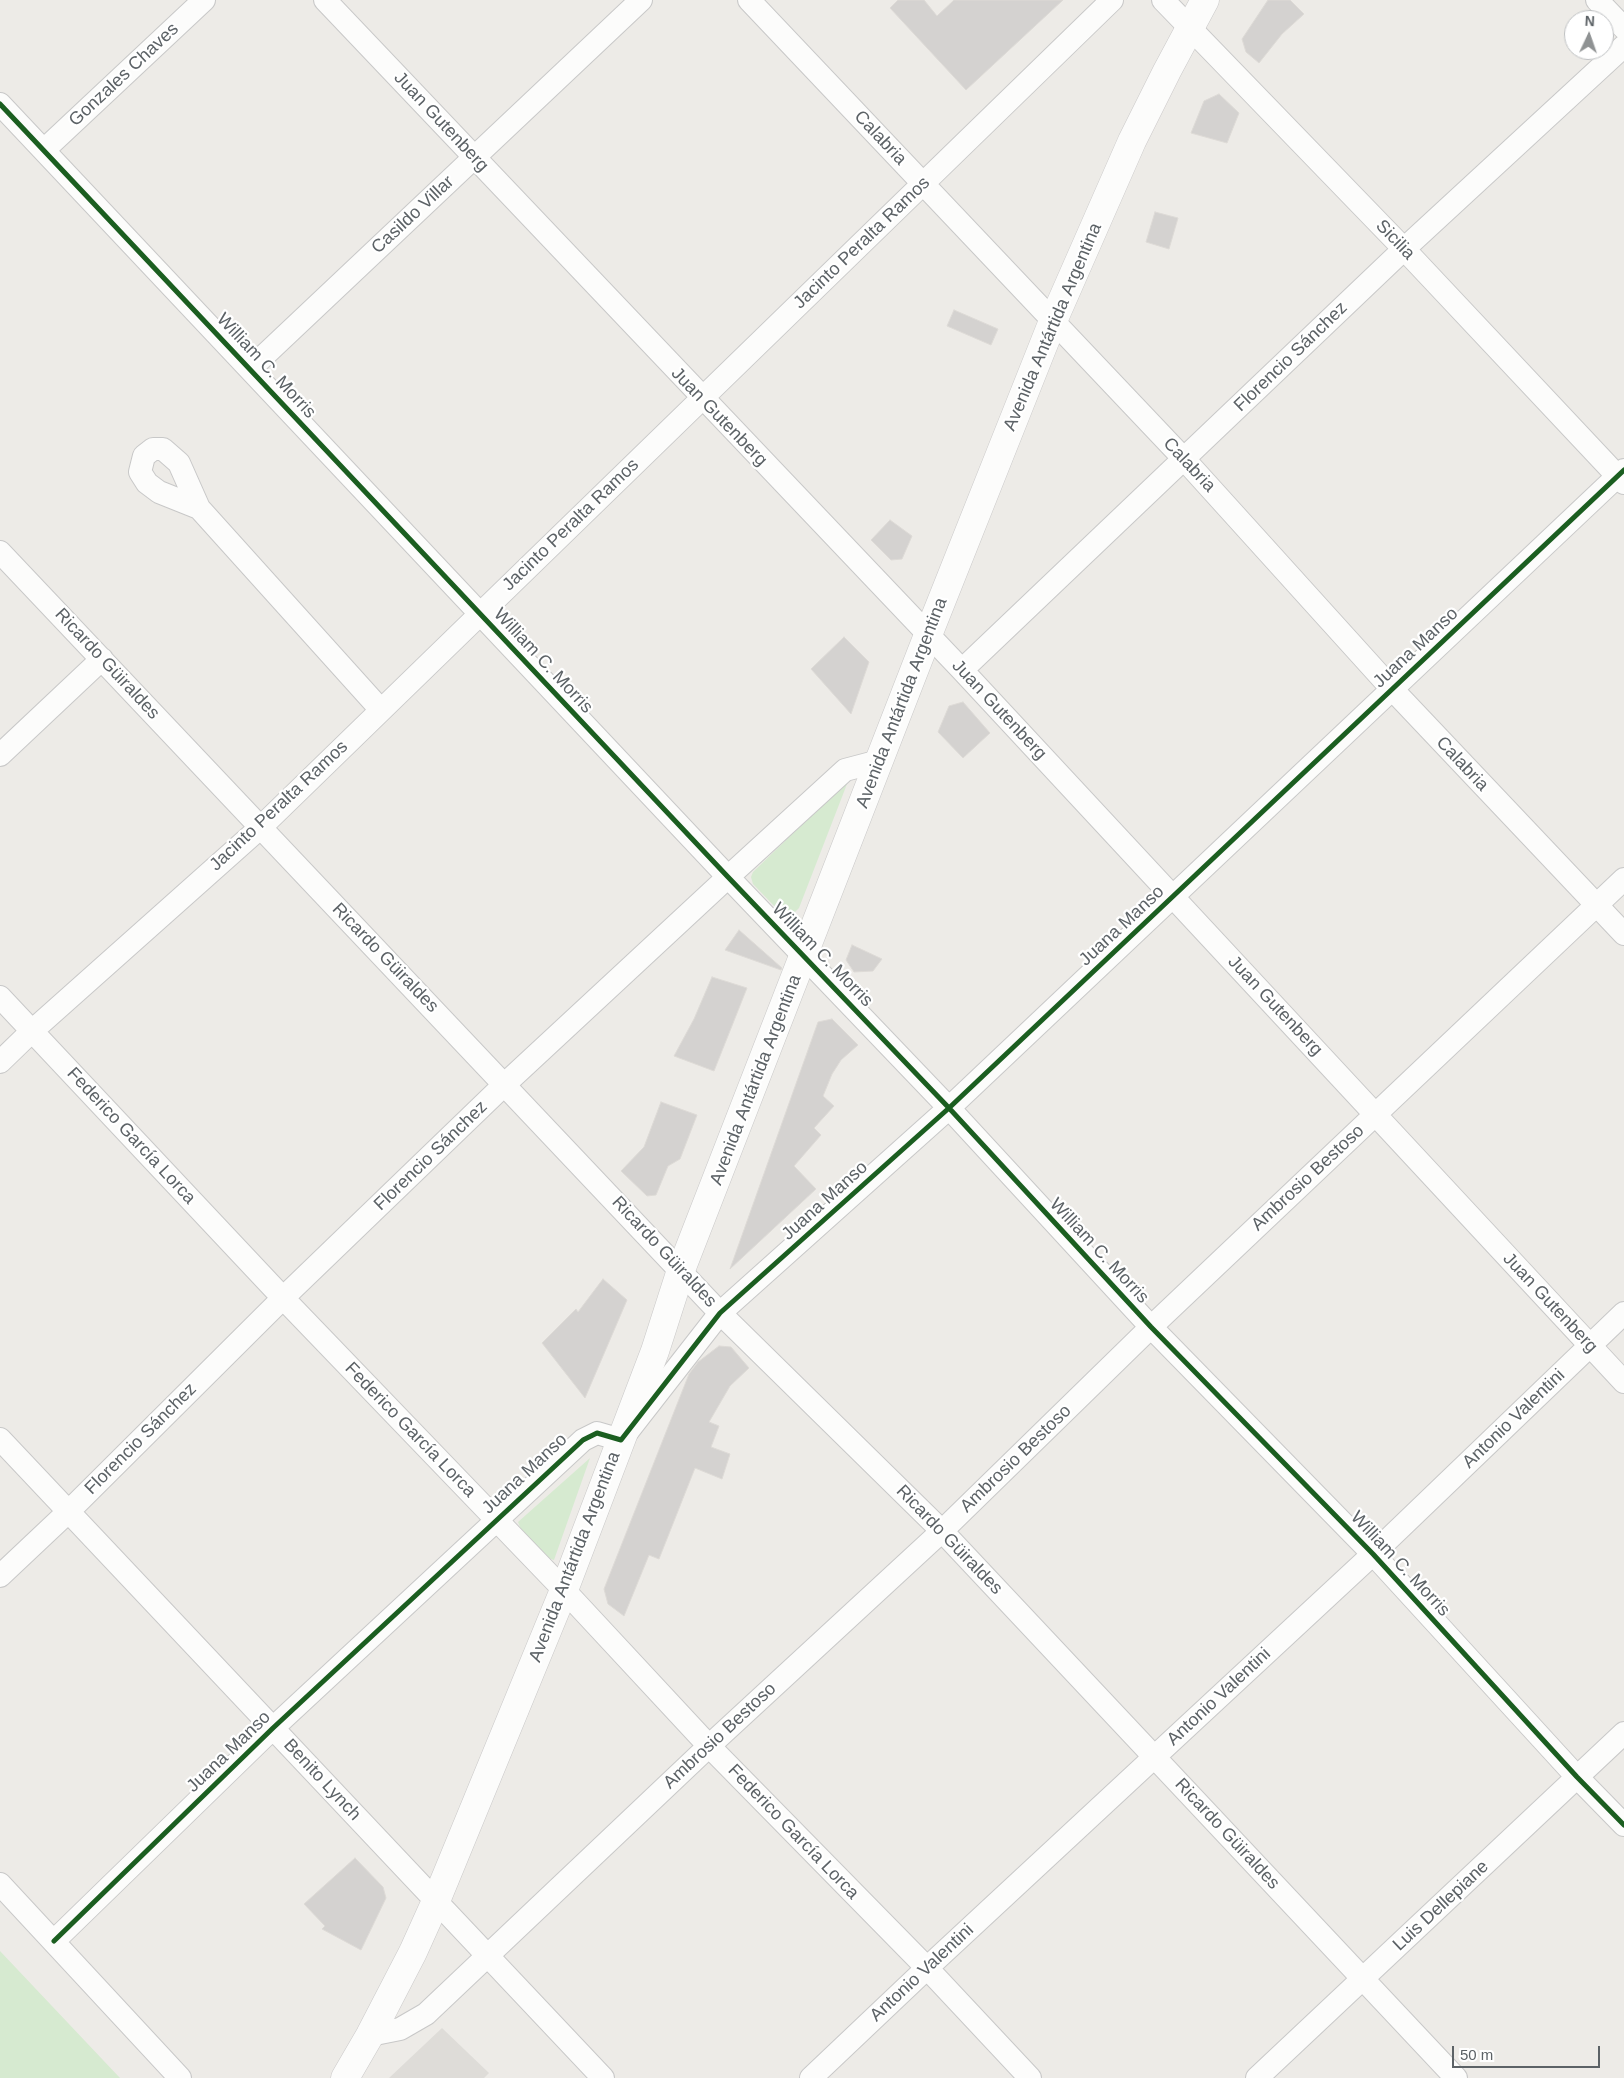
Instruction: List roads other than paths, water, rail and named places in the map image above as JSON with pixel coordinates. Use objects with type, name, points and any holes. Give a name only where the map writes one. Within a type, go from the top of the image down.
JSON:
[{"type":"main road","name":"Avenida Antártida Argentina","points":[[345,2078],[370,2035],[413,1952],[436,1901],[564,1590],[655,1351],[681,1270],[805,956],[928,635],[1053,322],[1132,141],[1205,0]]},
{"type":"street","name":"Gonzales Chaves","points":[[44,150],[204,0]]},
{"type":"street","name":"Juan Gutenberg","points":[[325,0],[962,670],[1376,1114],[1589,1347],[1624,1382]]},
{"type":"street","name":"Casildo Villar","points":[[250,369],[641,0]]},
{"type":"street","name":"Calabria","points":[[749,0],[1184,459],[1392,689],[1624,934]]},
{"type":"street","name":"Jacinto Peralta Ramos","points":[[0,1062],[32,1031],[261,827],[1112,0]]},
{"type":"street","name":"Sicilia","points":[[1163,0],[1622,476]]},
{"type":"street","points":[[1597,0],[1624,28]]},
{"type":"street","name":"Florencio Sánchez","points":[[962,670],[1404,250],[1624,46]]},
{"type":"street","name":"William C. Morris","points":[[0,104],[728,877],[949,1108],[1151,1327],[1373,1554],[1577,1777],[1624,1824]]},
{"type":"street","name":"Juana Manso","points":[[54,1942],[273,1728],[583,1440],[597,1433],[621,1440],[720,1313],[949,1108],[1392,689],[1622,476]]},
{"type":"street","points":[[199,508],[381,710]]},
{"type":"street","name":"Ricardo Güiraldes","points":[[0,552],[506,1084],[720,1313],[942,1531],[1456,2078]]},
{"type":"street","points":[[0,755],[102,659]]},
{"type":"street","name":"Florencio Sánchez","points":[[0,1576],[69,1511],[283,1298],[506,1084],[728,877],[845,770],[880,761]]},
{"type":"street","name":"Ambrosio Bestoso","points":[[370,2035],[400,2029],[426,2014],[709,1746],[942,1531],[1151,1327],[1624,879]]},
{"type":"street","name":"Federico García Lorca","points":[[0,997],[283,1298],[564,1590],[709,1746],[927,1968],[1030,2078]]},
{"type":"street","name":"Antonio Valentini","points":[[811,2078],[1373,1554],[1624,1313]]},
{"type":"street","name":"Benito Lynch","points":[[0,1439],[603,2078]]},
{"type":"street","name":"Luis Dellepiane","points":[[1257,2078],[1624,1733]]},
{"type":"street","points":[[0,1884],[180,2078]]}]
